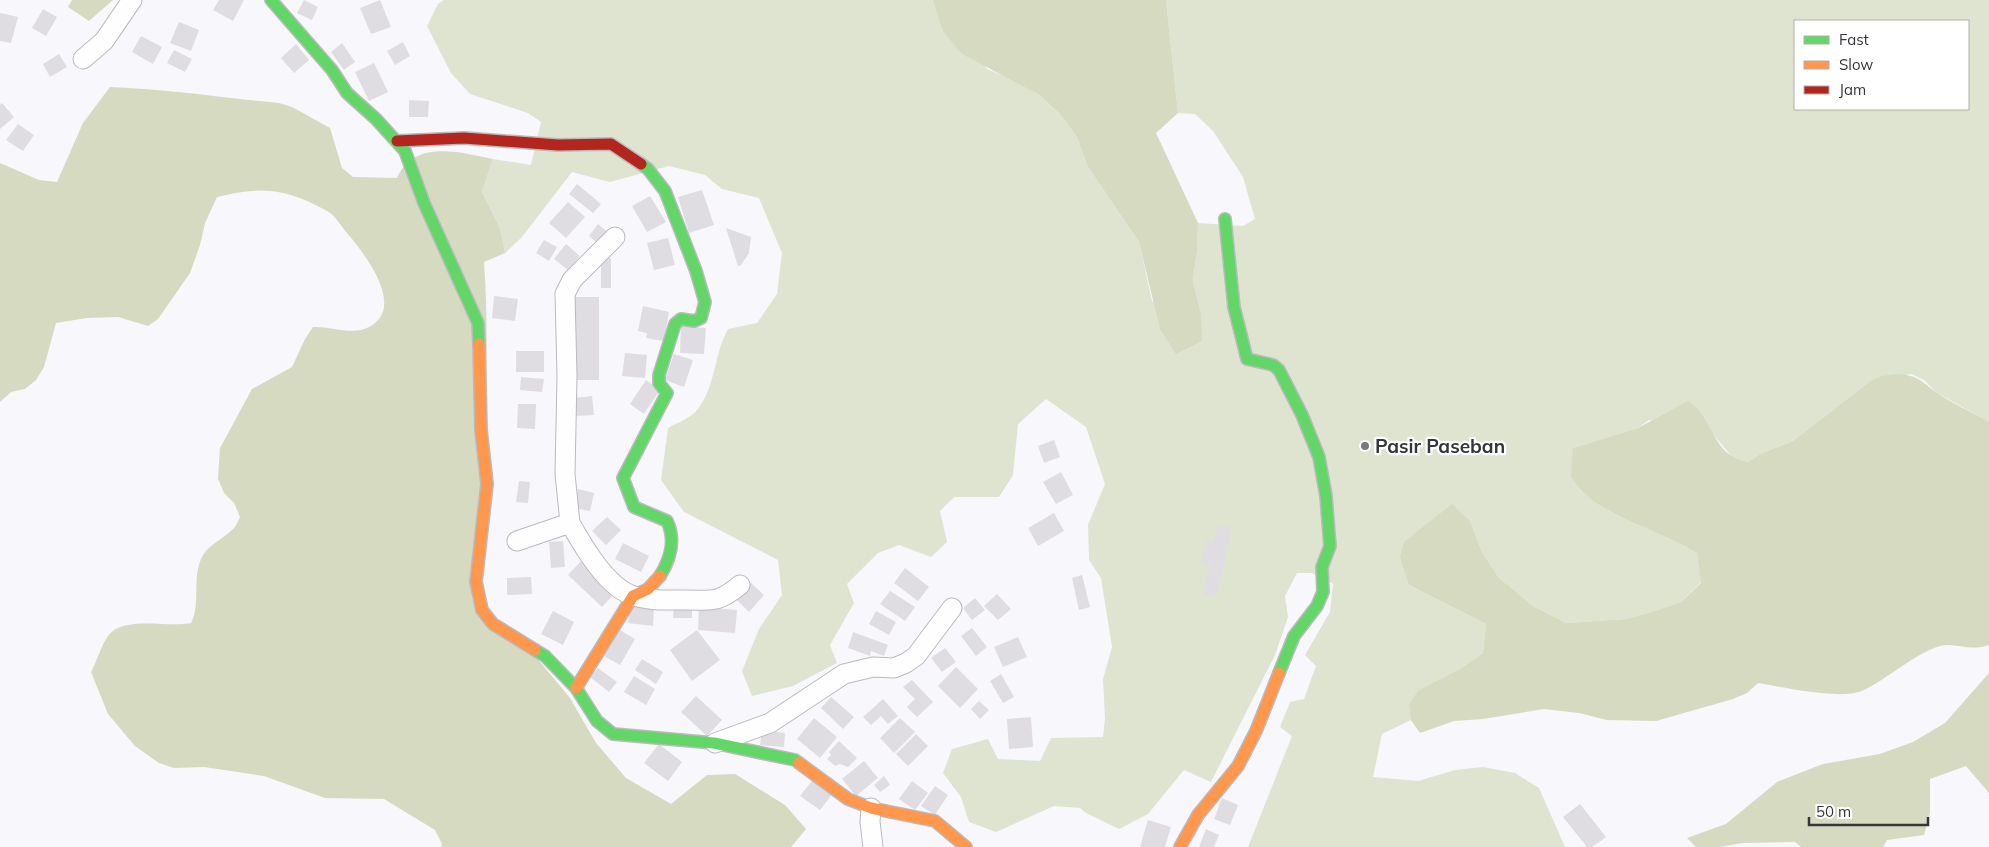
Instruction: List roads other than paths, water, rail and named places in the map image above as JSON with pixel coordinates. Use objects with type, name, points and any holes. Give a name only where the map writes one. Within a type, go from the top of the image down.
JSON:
[{"type":"street","points":[[83,59],[104,41],[132,0]]},
{"type":"street","points":[[271,0],[332,70],[347,93],[371,114],[396,141],[412,167],[424,204],[442,240],[478,323],[481,430],[487,484],[476,582],[482,610],[493,624],[545,656],[576,688],[597,721],[614,734],[714,743],[795,760],[848,799],[871,808],[934,821],[966,847]]},
{"type":"street","points":[[396,141],[473,138],[542,146],[595,146],[611,144],[648,169],[665,191],[696,271],[704,302],[701,318],[694,321],[681,319],[675,324],[659,375],[659,382],[666,393],[623,478],[634,507],[650,512],[667,521],[673,539],[671,552],[657,581],[647,590],[633,596],[576,688]]},
{"type":"street","points":[[1180,847],[1198,815],[1238,766],[1256,731],[1294,636],[1317,606],[1323,592],[1322,567],[1330,546],[1327,504],[1319,457],[1309,430],[1279,370],[1273,365],[1248,359],[1244,350],[1233,302],[1225,219]]},
{"type":"street","points":[[615,237],[572,280],[565,294],[565,474],[570,523],[586,552],[605,574],[625,592],[633,596],[660,600],[720,600],[740,585]]},
{"type":"street","points":[[517,540],[570,523]]},
{"type":"street","points":[[714,743],[770,723],[844,674],[873,667],[894,668],[906,663],[916,656],[952,608]]},
{"type":"street","points":[[871,808],[870,822],[873,847]]},
{"type":"place","name":"Pasir Paseban","points":[[1365,446]]}]
